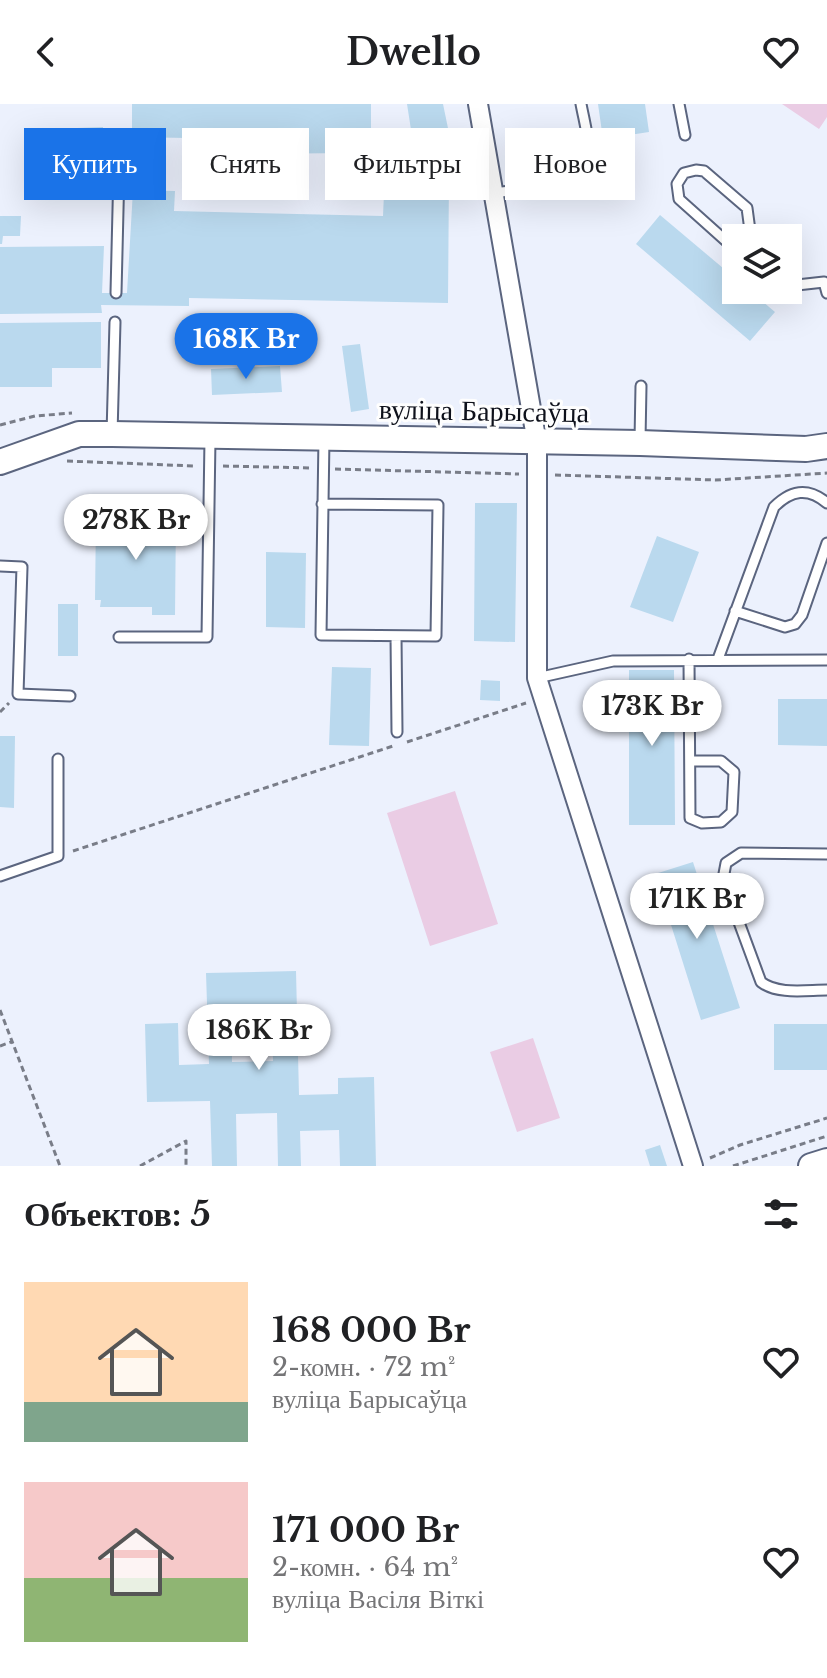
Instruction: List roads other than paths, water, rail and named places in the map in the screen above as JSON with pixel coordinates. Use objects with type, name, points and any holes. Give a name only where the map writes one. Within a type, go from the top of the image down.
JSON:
[{"type":"street","points":[[478,104],[537,443],[537,678],[692,1166]]},
{"type":"street","name":"вуліца Барысаўца","points":[[0,462],[79,434],[640,443],[806,449],[827,446]]},
{"type":"street","points":[[811,1166],[827,1161]]},
{"type":"lane","points":[[493,193],[575,183],[585,170],[590,154],[581,104]]},
{"type":"lane","points":[[679,104],[685,135]]},
{"type":"lane","points":[[722,237],[679,199],[677,184],[684,173],[704,171],[747,208],[749,224]]},
{"type":"lane","points":[[116,293],[118,200]]},
{"type":"lane","points":[[802,285],[826,283]]},
{"type":"lane","points":[[112,434],[115,322]]},
{"type":"lane","points":[[640,443],[641,386]]},
{"type":"lane","points":[[119,637],[207,637],[210,435]]},
{"type":"lane","points":[[322,504],[438,505],[436,636],[321,635],[322,504],[324,438]]},
{"type":"lane","points":[[718,659],[774,507],[785,496],[802,493],[817,494],[827,503]]},
{"type":"lane","points":[[735,611],[785,627],[795,624],[802,615],[827,543]]},
{"type":"lane","points":[[0,566],[22,567],[18,694],[70,696]]},
{"type":"lane","points":[[396,636],[397,732]]},
{"type":"lane","points":[[689,659],[690,818],[702,823],[721,822],[732,812],[734,772],[721,761],[690,761]]},
{"type":"lane","points":[[537,678],[613,661],[827,660]]},
{"type":"lane","points":[[0,876],[58,856],[58,759]]},
{"type":"lane","points":[[827,854],[741,853],[726,863],[723,879],[761,982],[770,989],[827,990]]}]
